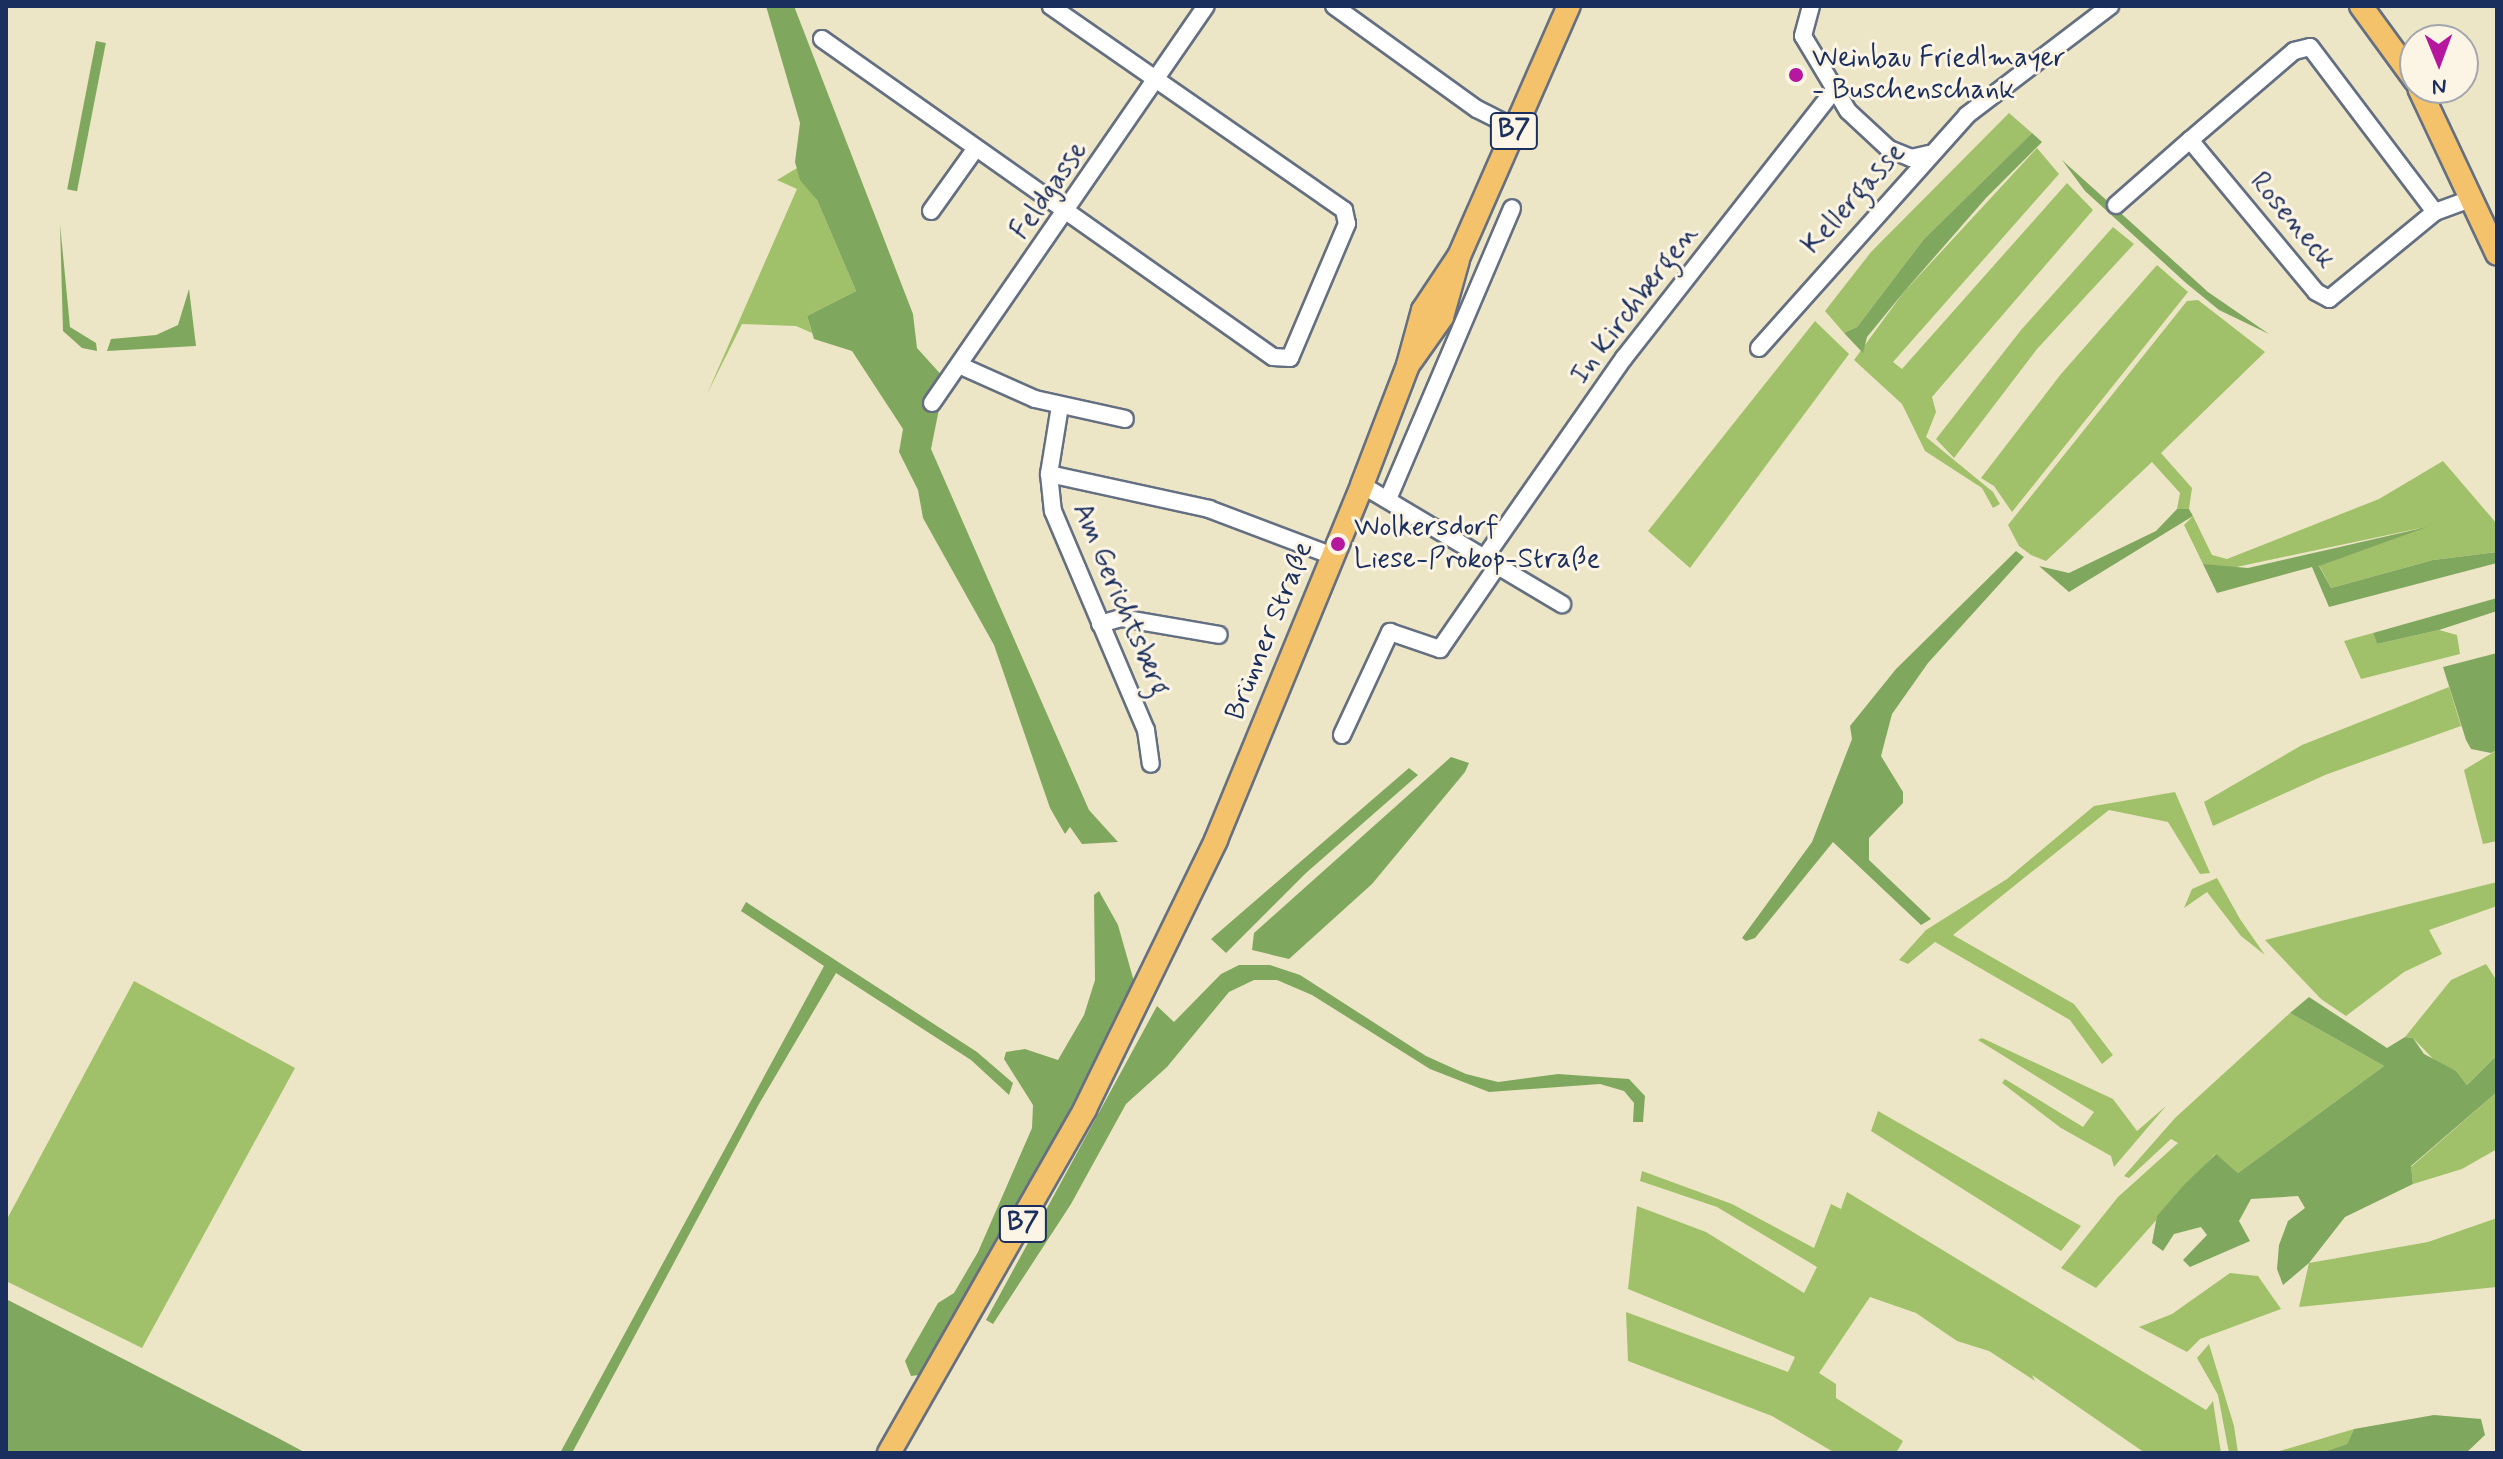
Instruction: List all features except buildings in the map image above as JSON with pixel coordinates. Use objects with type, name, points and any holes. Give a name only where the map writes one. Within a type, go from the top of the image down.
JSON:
[{"type":"main road","name":"Brünner Straße","points":[[889,1453],[1026,1219],[1193,889],[1233,800],[1362,485],[1408,365],[1423,310],[1459,256],[1569,6]]},
{"type":"main road","points":[[2361,6],[2399,58]]},
{"type":"main road","points":[[2426,104],[2497,254]]},
{"type":"street","points":[[822,39],[1273,357],[1285,360],[1293,354],[1348,216],[1051,6]]},
{"type":"street","name":"Feldgasse","points":[[932,403],[961,366],[1206,6]]},
{"type":"street","points":[[1334,6],[1477,109],[1515,128]]},
{"type":"street","points":[[1811,6],[1803,36],[1834,90],[1861,126],[1889,149],[1911,158],[1929,154]]},
{"type":"street","name":"Kellergasse","points":[[1759,348],[1929,154],[1994,91],[2110,6]]},
{"type":"street","points":[[2116,205],[2294,51],[2310,47],[2435,212]]},
{"type":"street","name":"In Kirchbergen","points":[[1342,735],[1390,632],[1440,649],[1492,561],[1624,358],[1834,90]]},
{"type":"street","name":"Roseneck","points":[[2190,140],[2324,298],[2343,291],[2435,212],[2470,199]]},
{"type":"street","points":[[931,211],[976,148]]},
{"type":"street","points":[[1388,499],[1512,208]]},
{"type":"street","points":[[961,366],[1060,406],[1125,419]]},
{"type":"street","name":"Am Gerichtsberg","points":[[1060,406],[1049,474],[1053,511],[1149,737],[1151,764]]},
{"type":"street","points":[[1049,474],[1209,509],[1333,556]]},
{"type":"street","points":[[1362,485],[1562,604]]},
{"type":"street","points":[[1100,624],[1121,618],[1219,635]]},
{"type":"green space","points":[[766,6],[794,6],[913,314],[917,348],[945,379],[931,449],[1089,810],[1118,842],[1082,844],[1070,827],[1065,834],[1050,808],[994,645],[923,518],[918,490],[899,452],[903,429],[852,351],[814,339],[807,316],[856,291],[817,200],[800,180],[795,162],[800,123]]},
{"type":"green space","points":[[96,41],[106,43],[77,191],[67,189]]},
{"type":"green space","points":[[2009,113],[2032,133],[1924,239],[1857,327],[1844,333],[1825,311],[1871,252]]},
{"type":"green space","points":[[2032,133],[2042,142],[1986,198],[1903,293],[1867,337],[1863,353],[1844,333],[1857,327],[1924,239]]},
{"type":"green space","points":[[2037,148],[2059,174],[1893,362],[1902,369],[2067,183],[2093,210],[1932,397],[1936,412],[1926,437],[1993,492],[2000,504],[1993,508],[1982,488],[1925,451],[1902,404],[1854,360],[1903,293]]},
{"type":"green space","points":[[2062,160],[2208,292],[2269,334],[2219,310],[2186,283],[2085,191]]},
{"type":"green space","points":[[797,168],[817,200],[856,291],[807,316],[812,333],[796,326],[742,324],[707,394],[797,189],[777,180]]},
{"type":"green space","points":[[60,224],[70,327],[96,343],[97,351],[82,348],[63,331]]},
{"type":"green space","points":[[2113,227],[2134,244],[2037,349],[1954,458],[1936,439],[2021,330]]},
{"type":"green space","points":[[2157,265],[2188,292],[2012,512],[1994,486],[1981,478],[2061,374]]},
{"type":"green space","points":[[189,289],[196,346],[107,351],[111,339],[156,335],[178,325]]},
{"type":"green space","points":[[2198,300],[2265,352],[2161,453],[2192,488],[2189,509],[2177,509],[2180,493],[2152,462],[2046,561],[2031,555],[2019,546],[2008,525],[2187,301]]},
{"type":"green space","points":[[1815,321],[1849,354],[1690,568],[1648,531]]},
{"type":"green space","points":[[2443,461],[2497,524],[2497,552],[2433,560],[2331,588],[2319,565],[2421,528],[2227,569],[2203,564],[2184,525],[2193,516],[2212,555],[2227,559],[2379,499]]},
{"type":"green space","points":[[2177,509],[2189,509],[2193,516],[2069,592],[2039,566],[2069,573],[2156,531]]},
{"type":"green space","points":[[2427,527],[2319,566],[2331,588],[2433,560],[2497,552],[2497,563],[2329,607],[2312,567],[2217,593],[2203,564],[2248,568]]},
{"type":"green space","points":[[2016,551],[2024,557],[1928,663],[1892,714],[1881,756],[1903,792],[1903,803],[1869,838],[1869,860],[1931,919],[1921,925],[1833,842],[1755,938],[1746,941],[1742,938],[1812,842],[1852,739],[1850,726],[1896,669]]},
{"type":"green space","points":[[2497,598],[2497,611],[2439,630],[2377,644],[2373,633]]},
{"type":"green space","points":[[2439,630],[2457,635],[2460,654],[2361,679],[2344,641],[2373,633],[2377,644]]},
{"type":"green space","points":[[2497,653],[2497,750],[2491,753],[2471,749],[2443,667]]},
{"type":"green space","points":[[2449,687],[2461,726],[2325,775],[2213,826],[2204,802],[2302,745]]},
{"type":"green space","points":[[2497,750],[2497,841],[2483,844],[2464,770]]},
{"type":"green space","points":[[1451,757],[1469,763],[1465,772],[1372,884],[1289,959],[1252,950],[1254,933]]},
{"type":"green space","points":[[1409,768],[1418,775],[1306,873],[1226,953],[1211,939]]},
{"type":"green space","points":[[2175,792],[2210,873],[2200,874],[2168,822],[2109,810],[1953,935],[2074,1004],[2113,1055],[2102,1064],[2070,1020],[1935,942],[1908,964],[1899,960],[1926,930],[2007,879],[2094,806]]},
{"type":"green space","points":[[2217,878],[2265,955],[2241,936],[2207,892],[2184,908],[2192,889]]},
{"type":"green space","points":[[2497,882],[2497,906],[2429,930],[2442,954],[2404,972],[2346,1016],[2321,999],[2265,940]]},
{"type":"green space","points":[[1099,891],[1118,925],[1135,985],[1001,1240],[983,1262],[919,1375],[911,1376],[905,1361],[938,1303],[954,1293],[978,1252],[1032,1128],[1033,1105],[1004,1059],[1006,1052],[1025,1049],[1058,1060],[1084,1015],[1095,980],[1094,895]]},
{"type":"green space","points":[[746,902],[977,1052],[1013,1083],[1009,1095],[971,1060],[836,973],[759,1104],[572,1453],[560,1453],[824,966],[741,911]]},
{"type":"green space","points":[[2486,964],[2497,981],[2497,1055],[2467,1085],[2456,1071],[2438,1064],[2413,1038],[2405,1037],[2451,980]]},
{"type":"green space","points":[[1239,965],[1270,965],[1300,975],[1426,1056],[1466,1074],[1498,1082],[1558,1074],[1629,1079],[1645,1096],[1643,1122],[1633,1122],[1634,1103],[1624,1091],[1600,1084],[1489,1092],[1430,1069],[1312,995],[1277,980],[1254,980],[1229,992],[1167,1067],[1126,1104],[1071,1204],[993,1324],[986,1320],[1157,1006],[1174,1022],[1221,974]]},
{"type":"green space","points":[[134,981],[295,1068],[142,1348],[6,1281],[6,1221]]},
{"type":"green space","points":[[2309,997],[2387,1048],[2405,1037],[2413,1038],[2424,1054],[2456,1071],[2467,1085],[2497,1055],[2497,1092],[2411,1166],[2413,1184],[2345,1217],[2309,1263],[2283,1285],[2277,1269],[2279,1245],[2288,1221],[2305,1208],[2298,1196],[2251,1199],[2239,1221],[2250,1241],[2190,1267],[2183,1260],[2207,1235],[2201,1227],[2174,1234],[2163,1251],[2152,1243],[2157,1216],[2183,1186],[2216,1154],[2238,1173],[2384,1066],[2290,1013]]},
{"type":"green space","points":[[2290,1013],[2384,1066],[2238,1173],[2215,1154],[2096,1288],[2061,1268],[2118,1197],[2178,1143],[2171,1139],[2129,1178],[2124,1176],[2175,1118]]},
{"type":"green space","points":[[1982,1038],[2113,1099],[2137,1131],[2166,1106],[2114,1167],[2111,1156],[2061,1128],[2002,1083],[2005,1079],[2083,1127],[2094,1112],[1978,1040]]},
{"type":"green space","points":[[2497,1092],[2497,1149],[2462,1169],[2413,1184],[2411,1167]]},
{"type":"green space","points":[[1878,1111],[2081,1226],[2061,1251],[1871,1131]]},
{"type":"green space","points":[[1642,1171],[1732,1204],[1814,1248],[1831,1204],[1841,1209],[1847,1192],[2206,1410],[2213,1401],[2221,1453],[2145,1453],[2032,1375],[2035,1381],[1989,1351],[1957,1341],[1916,1313],[1870,1297],[1819,1373],[1836,1384],[1836,1398],[1903,1441],[1896,1453],[1835,1453],[1772,1416],[1628,1361],[1626,1312],[1788,1372],[1795,1357],[1628,1289],[1637,1206],[1706,1232],[1804,1293],[1817,1267],[1717,1207],[1640,1181]]},
{"type":"green space","points":[[2497,1218],[2497,1287],[2299,1307],[2309,1263],[2428,1242]]},
{"type":"green space","points":[[2230,1273],[2258,1276],[2281,1309],[2200,1339],[2187,1352],[2139,1327],[2172,1314]]},
{"type":"green space","points":[[6,1299],[276,1437],[306,1453],[6,1453]]},
{"type":"green space","points":[[2209,1344],[2234,1426],[2238,1453],[2229,1453],[2218,1395],[2197,1358]]},
{"type":"green space","points":[[2434,1415],[2481,1419],[2485,1435],[2466,1453],[2320,1453],[2347,1444],[2354,1429]]},
{"type":"green space","points":[[2354,1429],[2347,1444],[2320,1453],[2273,1453]]},
{"type":"place","name":"Weinbau Friedlmayer - Buschenschank","points":[[1796,75]]},
{"type":"place","name":"Wolkersdorf Liese-Prokop-Straße","points":[[1338,544]]}]
